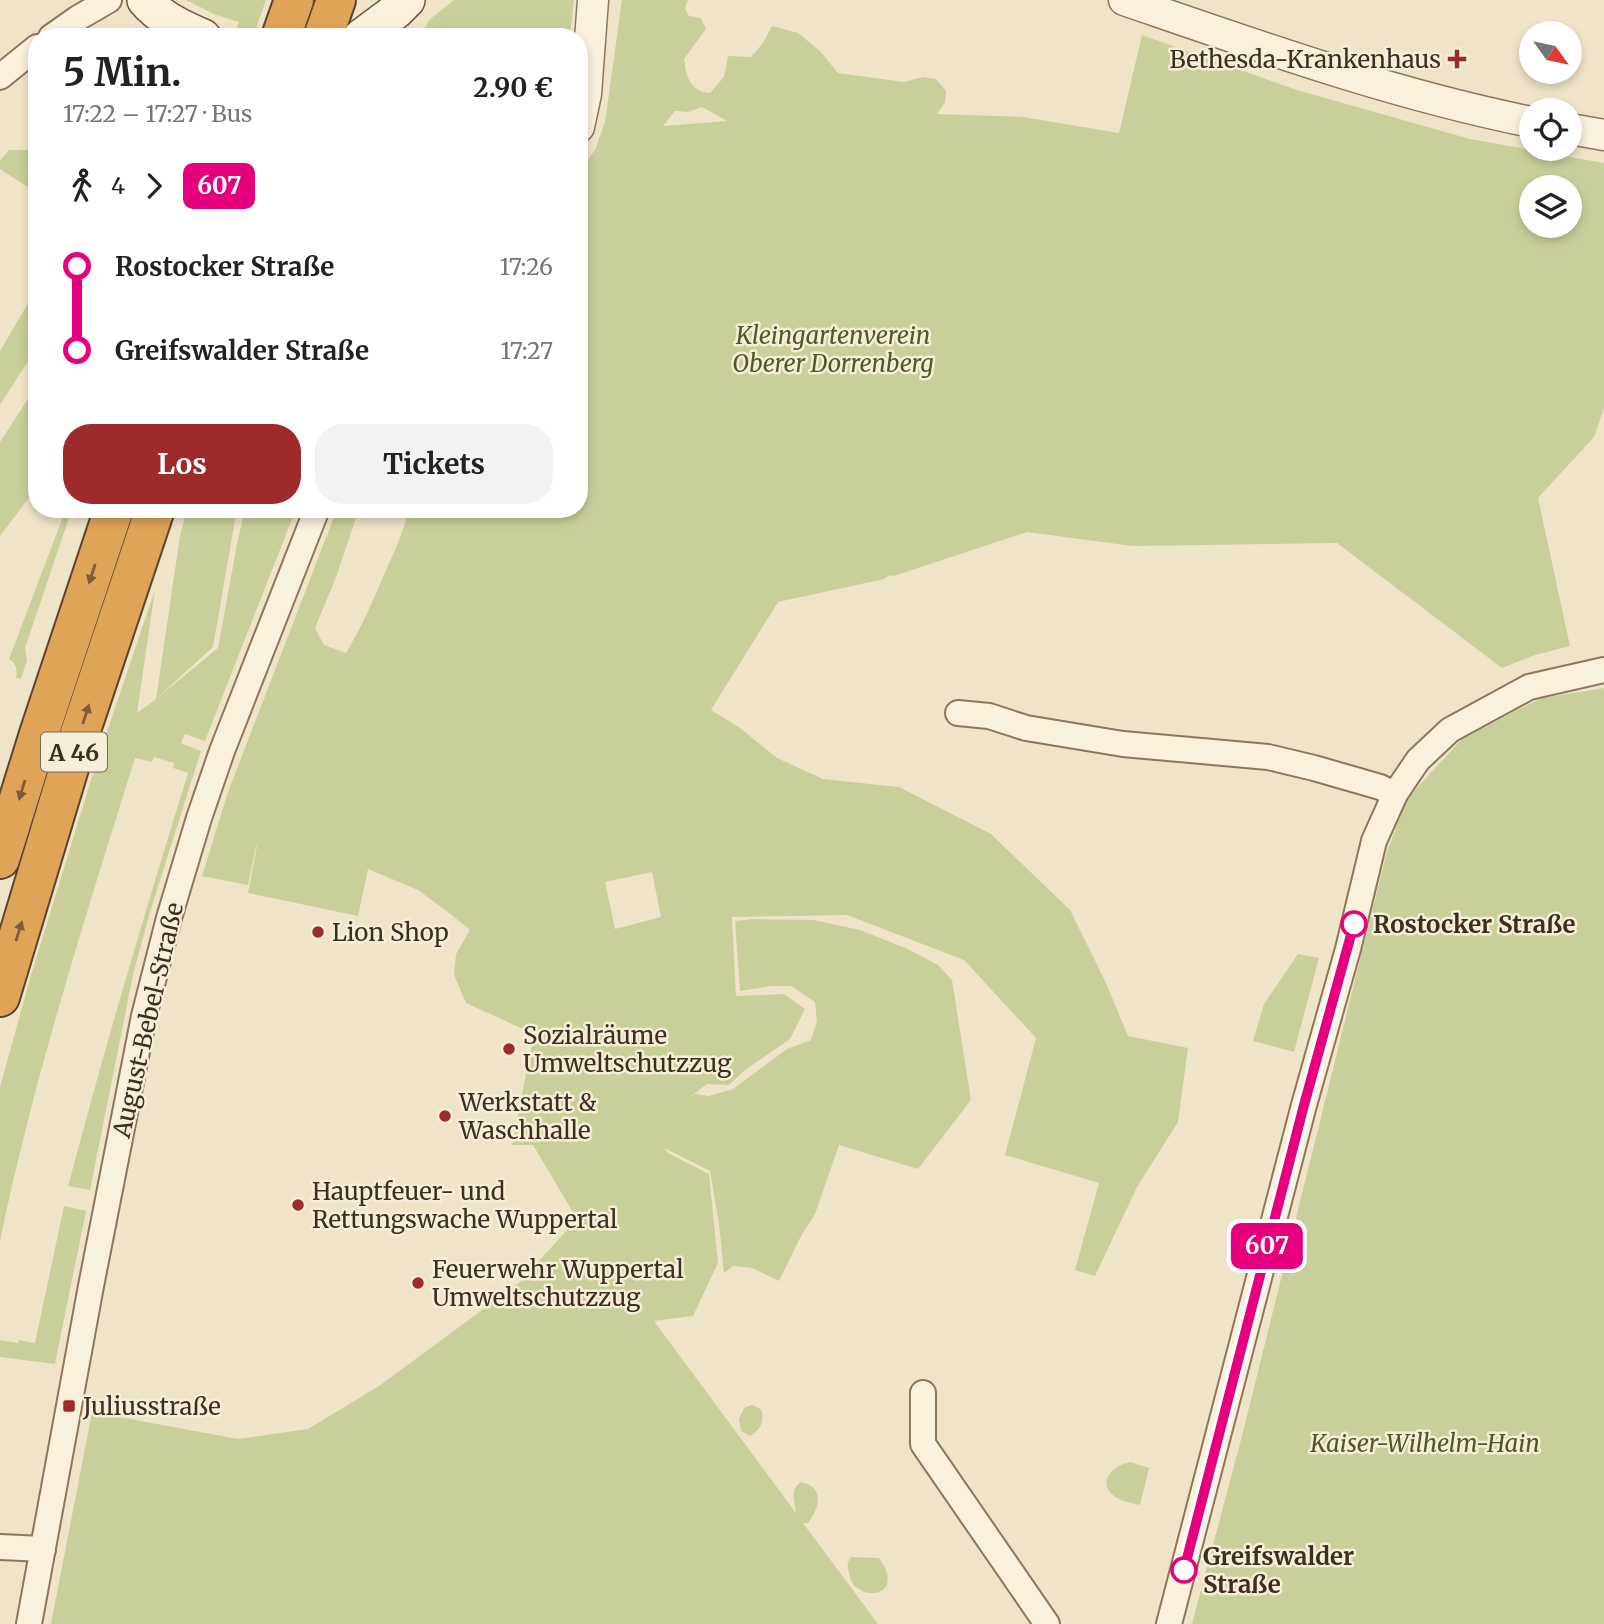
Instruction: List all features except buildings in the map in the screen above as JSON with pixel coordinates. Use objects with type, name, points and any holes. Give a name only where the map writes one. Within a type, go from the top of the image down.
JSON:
[{"type":"highway","points":[[284,28],[294,0]]},
{"type":"highway","points":[[326,28],[336,0]]},
{"type":"highway","name":"A 46","points":[[0,859],[111,518]]},
{"type":"highway","name":"A 46","points":[[0,997],[75,748],[152,518]]},
{"type":"main road","points":[[145,0],[163,16],[184,28]]},
{"type":"main road","points":[[373,28],[407,0]]},
{"type":"street","points":[[64,28],[109,0]]},
{"type":"street","points":[[588,67],[593,0]]},
{"type":"street","points":[[1124,0],[1371,82],[1471,110],[1519,120]]},
{"type":"street","points":[[0,77],[28,54]]},
{"type":"street","points":[[1582,131],[1604,135]]},
{"type":"street","name":"August-Bebel-Straße","points":[[29,1624],[142,1029],[169,918],[222,751],[313,518]]},
{"type":"street","points":[[1169,1624],[1304,1105],[1348,949],[1374,841],[1395,794],[1418,760],[1450,730],[1529,687],[1604,670]]},
{"type":"street","points":[[958,713],[989,716],[1026,728],[1123,744],[1268,757],[1314,768],[1395,794]]},
{"type":"street","points":[[923,1393],[923,1444],[1047,1624]]},
{"type":"street","points":[[0,1547],[43,1549]]},
{"type":"green space","points":[[186,0],[266,0],[256,28],[237,28],[239,22],[216,15]]},
{"type":"green space","points":[[454,0],[574,0],[571,28],[425,28],[429,20]]},
{"type":"green space","name":"Kleingartenverein Oberer Dorrenberg","points":[[622,0],[688,0],[685,8],[689,16],[701,18],[706,29],[684,59],[686,72],[693,86],[703,92],[710,93],[724,77],[728,56],[751,57],[772,26],[798,33],[820,51],[838,73],[904,82],[923,77],[936,79],[946,91],[945,102],[937,114],[1023,117],[1119,133],[1142,35],[1297,90],[1470,139],[1519,148],[1519,161],[1582,159],[1604,163],[1604,408],[1594,437],[1538,498],[1570,646],[1535,655],[1502,668],[1337,543],[1132,546],[1027,532],[884,579],[778,602],[711,710],[739,727],[777,758],[823,779],[899,787],[991,834],[1070,910],[1106,983],[1128,1036],[1188,1048],[1178,1122],[1137,1187],[1095,1276],[1075,1270],[1099,1183],[1005,1155],[1036,1038],[964,960],[847,915],[732,917],[736,996],[784,994],[805,1009],[790,1039],[745,1070],[729,1085],[707,1084],[690,1097],[695,1094],[709,1096],[733,1089],[787,1049],[811,1040],[817,1021],[815,1002],[791,986],[740,991],[735,921],[814,920],[860,930],[908,949],[938,965],[952,980],[971,1100],[918,1169],[839,1145],[815,1214],[779,1281],[752,1268],[733,1266],[724,1273],[710,1171],[664,1148],[668,1153],[709,1174],[718,1263],[693,1316],[654,1321],[796,1513],[794,1497],[797,1485],[801,1482],[814,1489],[817,1505],[808,1523],[803,1523],[878,1624],[51,1624],[92,1412],[238,1439],[308,1429],[379,1386],[519,1283],[577,1219],[533,1145],[512,1145],[534,1034],[466,1003],[454,975],[456,954],[470,930],[418,890],[368,869],[358,916],[248,893],[257,846],[248,885],[202,876],[228,792],[334,518],[356,518],[315,628],[324,645],[346,653],[363,623],[406,518],[588,518],[588,160],[595,150],[605,122]],"holes":[[[702,107],[727,121],[663,126],[675,111],[688,112]],[[652,872],[661,917],[615,929],[605,882]]]},
{"type":"green space","points":[[9,150],[28,150],[28,187],[0,169],[0,161]]},
{"type":"green space","points":[[28,303],[28,361],[0,405],[0,351]]},
{"type":"green space","points":[[28,399],[28,499],[0,536],[0,442]]},
{"type":"green space","points":[[63,518],[69,518],[25,648],[27,660],[21,679],[16,678],[16,667],[9,659]]},
{"type":"green space","points":[[185,518],[235,518],[213,647],[157,698],[218,648],[243,518],[292,518],[205,741],[185,734],[181,743],[201,751],[133,975],[90,1190],[68,1186],[188,773],[173,768],[174,763],[154,757],[152,762],[135,758],[44,1058],[0,1241],[0,1087],[31,975],[95,767],[155,590],[137,713],[156,699]]},
{"type":"green space","name":"Kaiser-Wilhelm-Hain","points":[[1604,688],[1604,1624],[1192,1624],[1243,1432],[1386,855],[1406,800],[1461,740],[1542,698]]},
{"type":"green space","points":[[1298,954],[1319,958],[1294,1052],[1253,1041],[1264,1004]]},
{"type":"green space","points":[[64,1206],[86,1211],[55,1364],[0,1357],[0,1340],[35,1343]]},
{"type":"green space","points":[[752,1405],[761,1409],[763,1417],[757,1431],[750,1436],[741,1431],[739,1419],[744,1408]]},
{"type":"green space","points":[[1130,1462],[1149,1468],[1140,1505],[1117,1498],[1107,1487],[1106,1482],[1112,1471]]},
{"type":"green space","points":[[851,1557],[879,1558],[887,1573],[886,1587],[877,1593],[858,1589],[852,1583],[848,1571]]},
{"type":"bus line","name":"607","points":[[1184,1570],[1304,1105],[1354,924]]},
{"type":"place","name":"Bethesda-Krankenhaus","points":[[1457,59]]},
{"type":"place","name":"Rostocker Straße","points":[[1354,924]]},
{"type":"place","name":"Lion Shop","points":[[318,932]]},
{"type":"place","name":"Sozialräume Umweltschutzzug","points":[[509,1049]]},
{"type":"place","name":"Werkstatt & Waschhalle","points":[[445,1116]]},
{"type":"place","name":"Hauptfeuer- und Rettungswache Wuppertal","points":[[298,1205]]},
{"type":"place","name":"Feuerwehr Wuppertal Umweltschutzzug","points":[[418,1283]]},
{"type":"place","name":"Juliusstraße","points":[[69,1406]]},
{"type":"place","name":"Greifswalder Straße","points":[[1184,1570]]}]
